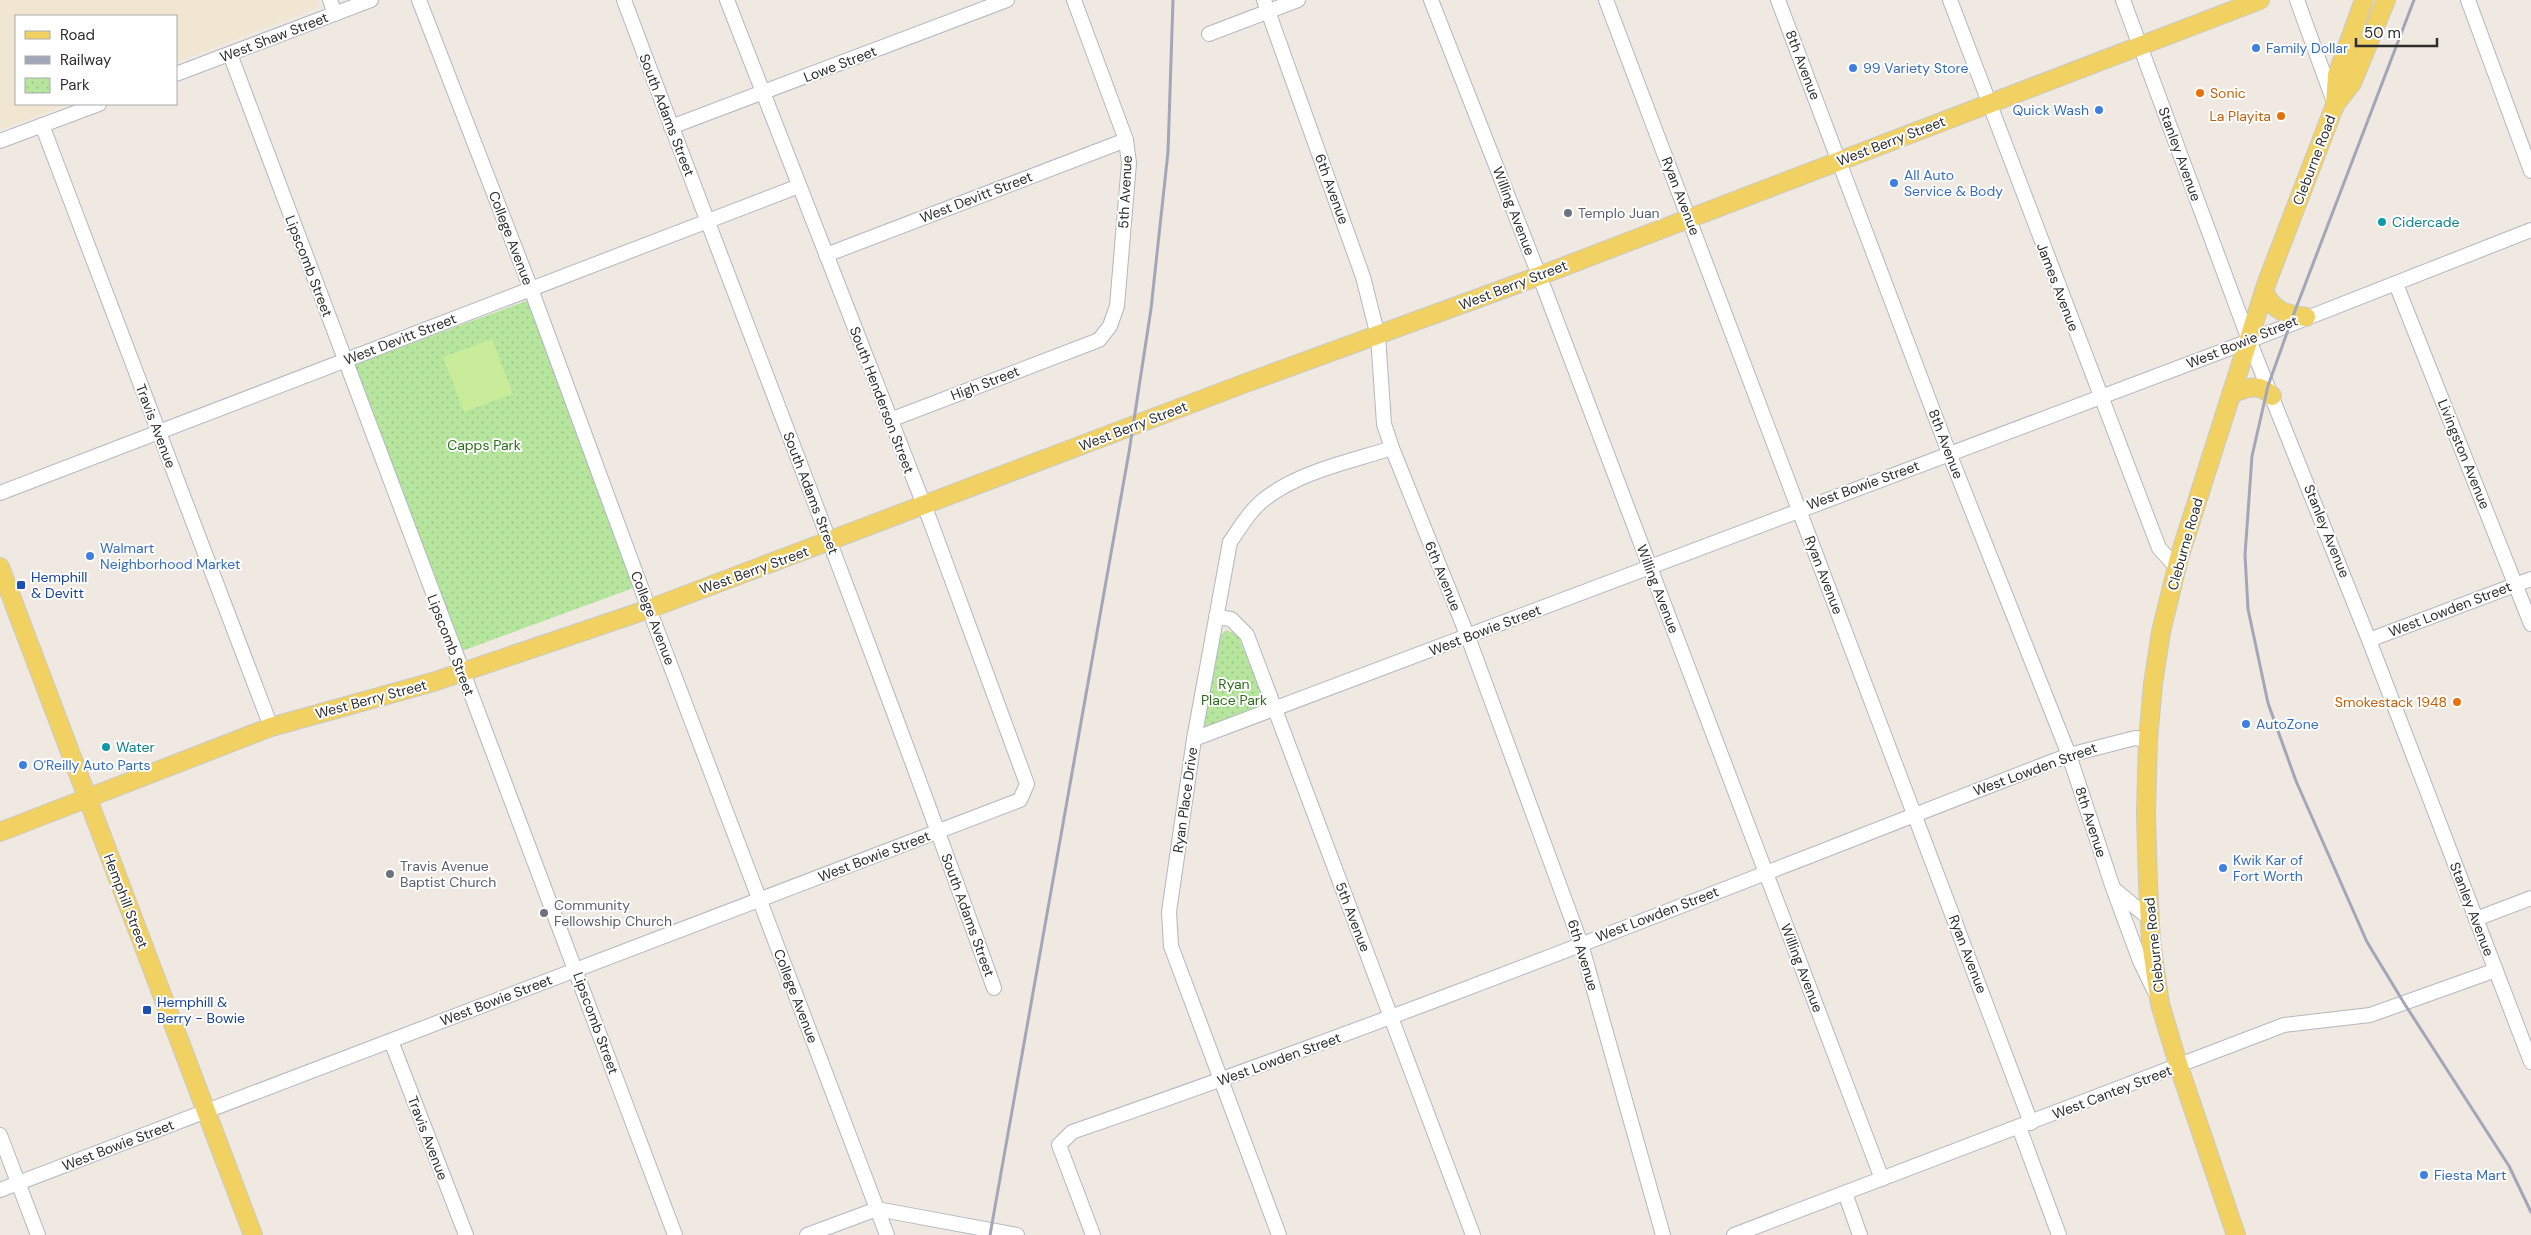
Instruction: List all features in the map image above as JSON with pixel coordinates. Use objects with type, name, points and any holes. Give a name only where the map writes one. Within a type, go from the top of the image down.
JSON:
[{"type":"main road","name":"West Berry Street","points":[[0,832],[271,727],[461,673],[649,609],[1243,384],[1539,276],[2260,0]]},
{"type":"main road","name":"Cleburne Road","points":[[2335,105],[2337,74],[2364,0]]},
{"type":"main road","name":"Cleburne Road","points":[[2160,1004],[2150,919],[2146,814],[2148,740],[2153,684],[2161,632],[2177,568],[2264,291],[2335,105],[2352,83],[2386,0]]},
{"type":"main road","points":[[2264,291],[2272,306],[2279,311],[2306,317]]},
{"type":"main road","points":[[2231,394],[2247,388],[2257,387],[2267,390],[2272,396]]},
{"type":"main road","name":"Hemphill Street","points":[[0,567],[253,1235]]},
{"type":"main road","name":"8th Avenue","points":[[2160,1004],[2178,1067],[2236,1235]]},
{"type":"street","points":[[330,0],[335,14]]},
{"type":"street","name":"West Shaw Street","points":[[178,73],[371,0]]},
{"type":"street","name":"College Avenue","points":[[419,0],[531,288],[649,609],[887,1235]]},
{"type":"street","name":"South Adams Street","points":[[624,0],[706,221],[830,542],[994,988]]},
{"type":"street","name":"South Henderson Street","points":[[727,0],[924,506],[1027,784],[1020,800]]},
{"type":"street","name":"Lowe Street","points":[[671,127],[763,94],[1007,0]]},
{"type":"street","name":"5th Avenue","points":[[1074,0],[1126,140],[1128,162],[1117,306],[1110,326],[1098,340],[1080,346]]},
{"type":"street","points":[[1209,34],[1266,6],[1298,0]]},
{"type":"street","name":"Willing Avenue","points":[[1431,0],[1539,276],[1882,1179]]},
{"type":"street","name":"Ryan Avenue","points":[[1606,0],[1915,814],[2025,1125],[2058,1235]]},
{"type":"street","name":"8th Avenue","points":[[1778,0],[1948,453],[2069,754],[2113,888],[2140,961],[2160,1004]]},
{"type":"street","name":"James Avenue","points":[[1950,0],[2159,548],[2177,568]]},
{"type":"street","name":"Stanley Avenue","points":[[2123,0],[2249,340],[2370,640],[2531,1062]]},
{"type":"street","points":[[2296,0],[2335,105]]},
{"type":"street","points":[[2468,0],[2531,171]]},
{"type":"street","name":"6th Avenue","points":[[1266,6],[1364,277],[1378,336],[1384,424],[1468,637],[1581,944],[1664,1235]]},
{"type":"street","name":"Lipscomb Street","points":[[230,54],[461,673],[576,970],[675,1235]]},
{"type":"street","points":[[0,141],[96,105]]},
{"type":"street","name":"Travis Avenue","points":[[42,125],[157,432],[271,727]]},
{"type":"street","name":"West Devitt Street","points":[[826,255],[1126,140]]},
{"type":"street","name":"West Devitt Street","points":[[0,493],[799,186]]},
{"type":"street","name":"West Bowie Street","points":[[1194,739],[1468,637],[1799,509],[2100,397],[2396,284],[2531,230]]},
{"type":"street","name":"Livingston Avenue","points":[[2396,284],[2531,624]]},
{"type":"street","name":"High Street","points":[[890,420],[1080,346]]},
{"type":"street","name":"Ryan Place Drive","points":[[1279,1235],[1171,946],[1169,930],[1194,739],[1230,542],[1261,502],[1283,487],[1307,476],[1392,448]]},
{"type":"street","name":"West Lowden Street","points":[[2370,640],[2531,579]]},
{"type":"street","name":"5th Avenue","points":[[1216,617],[1231,618],[1247,634],[1473,1235]]},
{"type":"street","name":"West Lowden Street","points":[[1093,1235],[1059,1146],[1072,1132],[1221,1081],[1391,1017],[2069,754],[2135,738],[2148,740]]},
{"type":"street","name":"West Bowie Street","points":[[0,1190],[1020,800]]},
{"type":"street","points":[[2113,888],[2150,919]]},
{"type":"street","points":[[2476,919],[2531,898]]},
{"type":"street","name":"West Cantey Street","points":[[1734,1235],[2284,1025],[2370,1015],[2496,970]]},
{"type":"street","name":"Travis Avenue","points":[[391,1041],[466,1235]]},
{"type":"street","points":[[0,1135],[38,1235]]},
{"type":"street","points":[[1845,1193],[1860,1235]]},
{"type":"street","points":[[807,1235],[877,1209],[1017,1235]]},
{"type":"shaded area","points":[[0,0],[316,0],[319,7],[178,61],[178,15],[15,15],[15,105],[65,105],[0,130]]},
{"type":"green space","name":"Capps Park","points":[[529,300],[636,587],[462,651],[355,364]]},
{"type":"green space","points":[[492,339],[513,394],[464,412],[443,357]]},
{"type":"green space","name":"Ryan Place Park","points":[[1226,630],[1238,635],[1264,700],[1264,705],[1202,730],[1221,635]]},
{"type":"railway","points":[[990,1235],[1129,452],[1151,309],[1168,152],[1173,0]]},
{"type":"railway","points":[[2414,0],[2268,386],[2252,456],[2245,555],[2248,609],[2268,703],[2296,781],[2367,942],[2509,1166],[2531,1212]]},
{"type":"place","name":"Family Dollar","points":[[2256,48]]},
{"type":"place","name":"99 Variety Store","points":[[1853,68]]},
{"type":"place","name":"Sonic","points":[[2200,93]]},
{"type":"place","name":"Quick Wash","points":[[2099,110]]},
{"type":"place","name":"La Playita","points":[[2281,116]]},
{"type":"place","name":"All Auto Service & Body","points":[[1894,183]]},
{"type":"place","name":"Templo Juan","points":[[1568,213]]},
{"type":"place","name":"Cidercade","points":[[2382,222]]},
{"type":"place","name":"Walmart Neighborhood Market","points":[[90,556]]},
{"type":"place","name":"Hemphill & Devitt","points":[[21,585]]},
{"type":"place","name":"Smokestack 1948","points":[[2457,702]]},
{"type":"place","name":"AutoZone","points":[[2246,724]]},
{"type":"place","name":"Water","points":[[106,747]]},
{"type":"place","name":"O'Reilly Auto Parts","points":[[23,765]]},
{"type":"place","name":"Kwik Kar of Fort Worth","points":[[2223,868]]},
{"type":"place","name":"Travis Avenue Baptist Church","points":[[390,874]]},
{"type":"place","name":"Community Fellowship Church","points":[[544,913]]},
{"type":"place","name":"Hemphill & Berry - Bowie","points":[[147,1010]]},
{"type":"place","name":"Fiesta Mart","points":[[2424,1175]]}]
